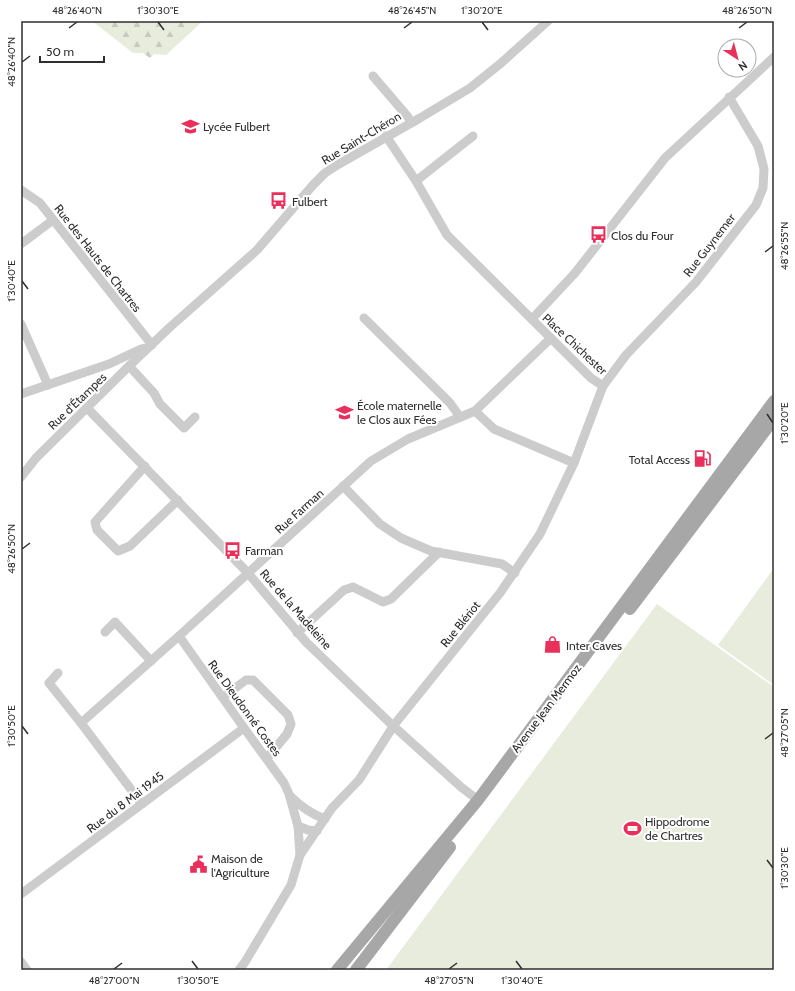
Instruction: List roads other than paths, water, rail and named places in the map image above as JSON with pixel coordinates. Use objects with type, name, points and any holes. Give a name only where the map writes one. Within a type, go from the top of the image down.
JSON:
[{"type":"main road","name":"Avenue Jean Mermoz","points":[[337,970],[478,800],[774,401]]},
{"type":"main road","name":"Avenue Jean Mermoz","points":[[356,970],[774,418]]},
{"type":"street","name":"Rue Saint-Chéron","points":[[151,346],[257,250],[325,173],[470,88],[500,64],[548,21]]},
{"type":"street","points":[[532,319],[575,273],[665,158],[774,57]]},
{"type":"street","points":[[373,76],[408,117],[411,123]]},
{"type":"street","name":"Rue Guynemer","points":[[602,386],[626,355],[696,282],[756,205],[763,188],[764,169],[758,146],[730,97]]},
{"type":"street","name":"Place Chichester","points":[[386,136],[416,181],[447,235],[591,378],[602,386]]},
{"type":"street","points":[[416,181],[473,136]]},
{"type":"street","name":"Rue des Hauts de Chartres","points":[[21,190],[40,203],[151,346]]},
{"type":"street","points":[[21,244],[53,220]]},
{"type":"street","points":[[364,318],[450,404],[460,417]]},
{"type":"street","points":[[21,324],[48,385]]},
{"type":"street","points":[[551,338],[475,411],[494,429],[574,463]]},
{"type":"street","points":[[21,394],[109,364],[151,346]]},
{"type":"street","name":"Rue d'Étampes","points":[[21,478],[36,458],[151,346]]},
{"type":"street","points":[[109,364],[120,365],[127,368],[154,393],[160,404],[184,428],[195,417]]},
{"type":"street","name":"Rue Blériot","points":[[300,855],[332,808],[358,780],[394,725],[515,573],[540,534],[574,463],[602,386]]},
{"type":"street","name":"Rue de la Madeleine","points":[[87,408],[248,573],[306,642],[461,787],[478,800]]},
{"type":"street","name":"Rue Farman","points":[[81,723],[180,636],[371,461],[408,439],[475,411]]},
{"type":"street","points":[[145,466],[95,522],[97,530],[118,551],[130,546],[178,500]]},
{"type":"street","points":[[343,486],[380,524],[401,538],[432,551],[502,564],[515,573]]},
{"type":"street","points":[[298,632],[344,590],[353,587],[383,602],[391,599],[439,552]]},
{"type":"street","points":[[105,632],[115,622],[151,661]]},
{"type":"street","name":"Rue Dieudonné Costes","points":[[180,636],[284,783],[289,794],[298,826],[300,855],[291,885],[239,970]]},
{"type":"street","points":[[58,673],[49,683],[142,804]]},
{"type":"street","points":[[223,697],[246,680],[253,680],[288,715],[291,724],[287,734],[267,758]]},
{"type":"street","name":"Rue du 8 Mai 1945","points":[[21,894],[244,728]]},
{"type":"street","name":"Rue Dieudonné Costes","points":[[289,794],[299,806],[311,814],[325,819]]},
{"type":"street","points":[[298,826],[308,830],[317,831]]},
{"type":"street","points":[[21,962],[27,970]]},
{"type":"place","name":"Lycée Fulbert","points":[[190,126]]},
{"type":"place","name":"Fulbert","points":[[279,201]]},
{"type":"place","name":"Clos du Four","points":[[598,235]]},
{"type":"place","name":"École maternelle le Clos aux Fées","points":[[344,412]]},
{"type":"place","name":"Total Access","points":[[703,459]]},
{"type":"place","name":"Farman","points":[[232,550]]},
{"type":"place","name":"Inter Caves","points":[[553,645]]},
{"type":"place","name":"Hippodrome de Chartres","points":[[632,828]]},
{"type":"place","name":"Maison de l'Agriculture","points":[[198,865]]}]
